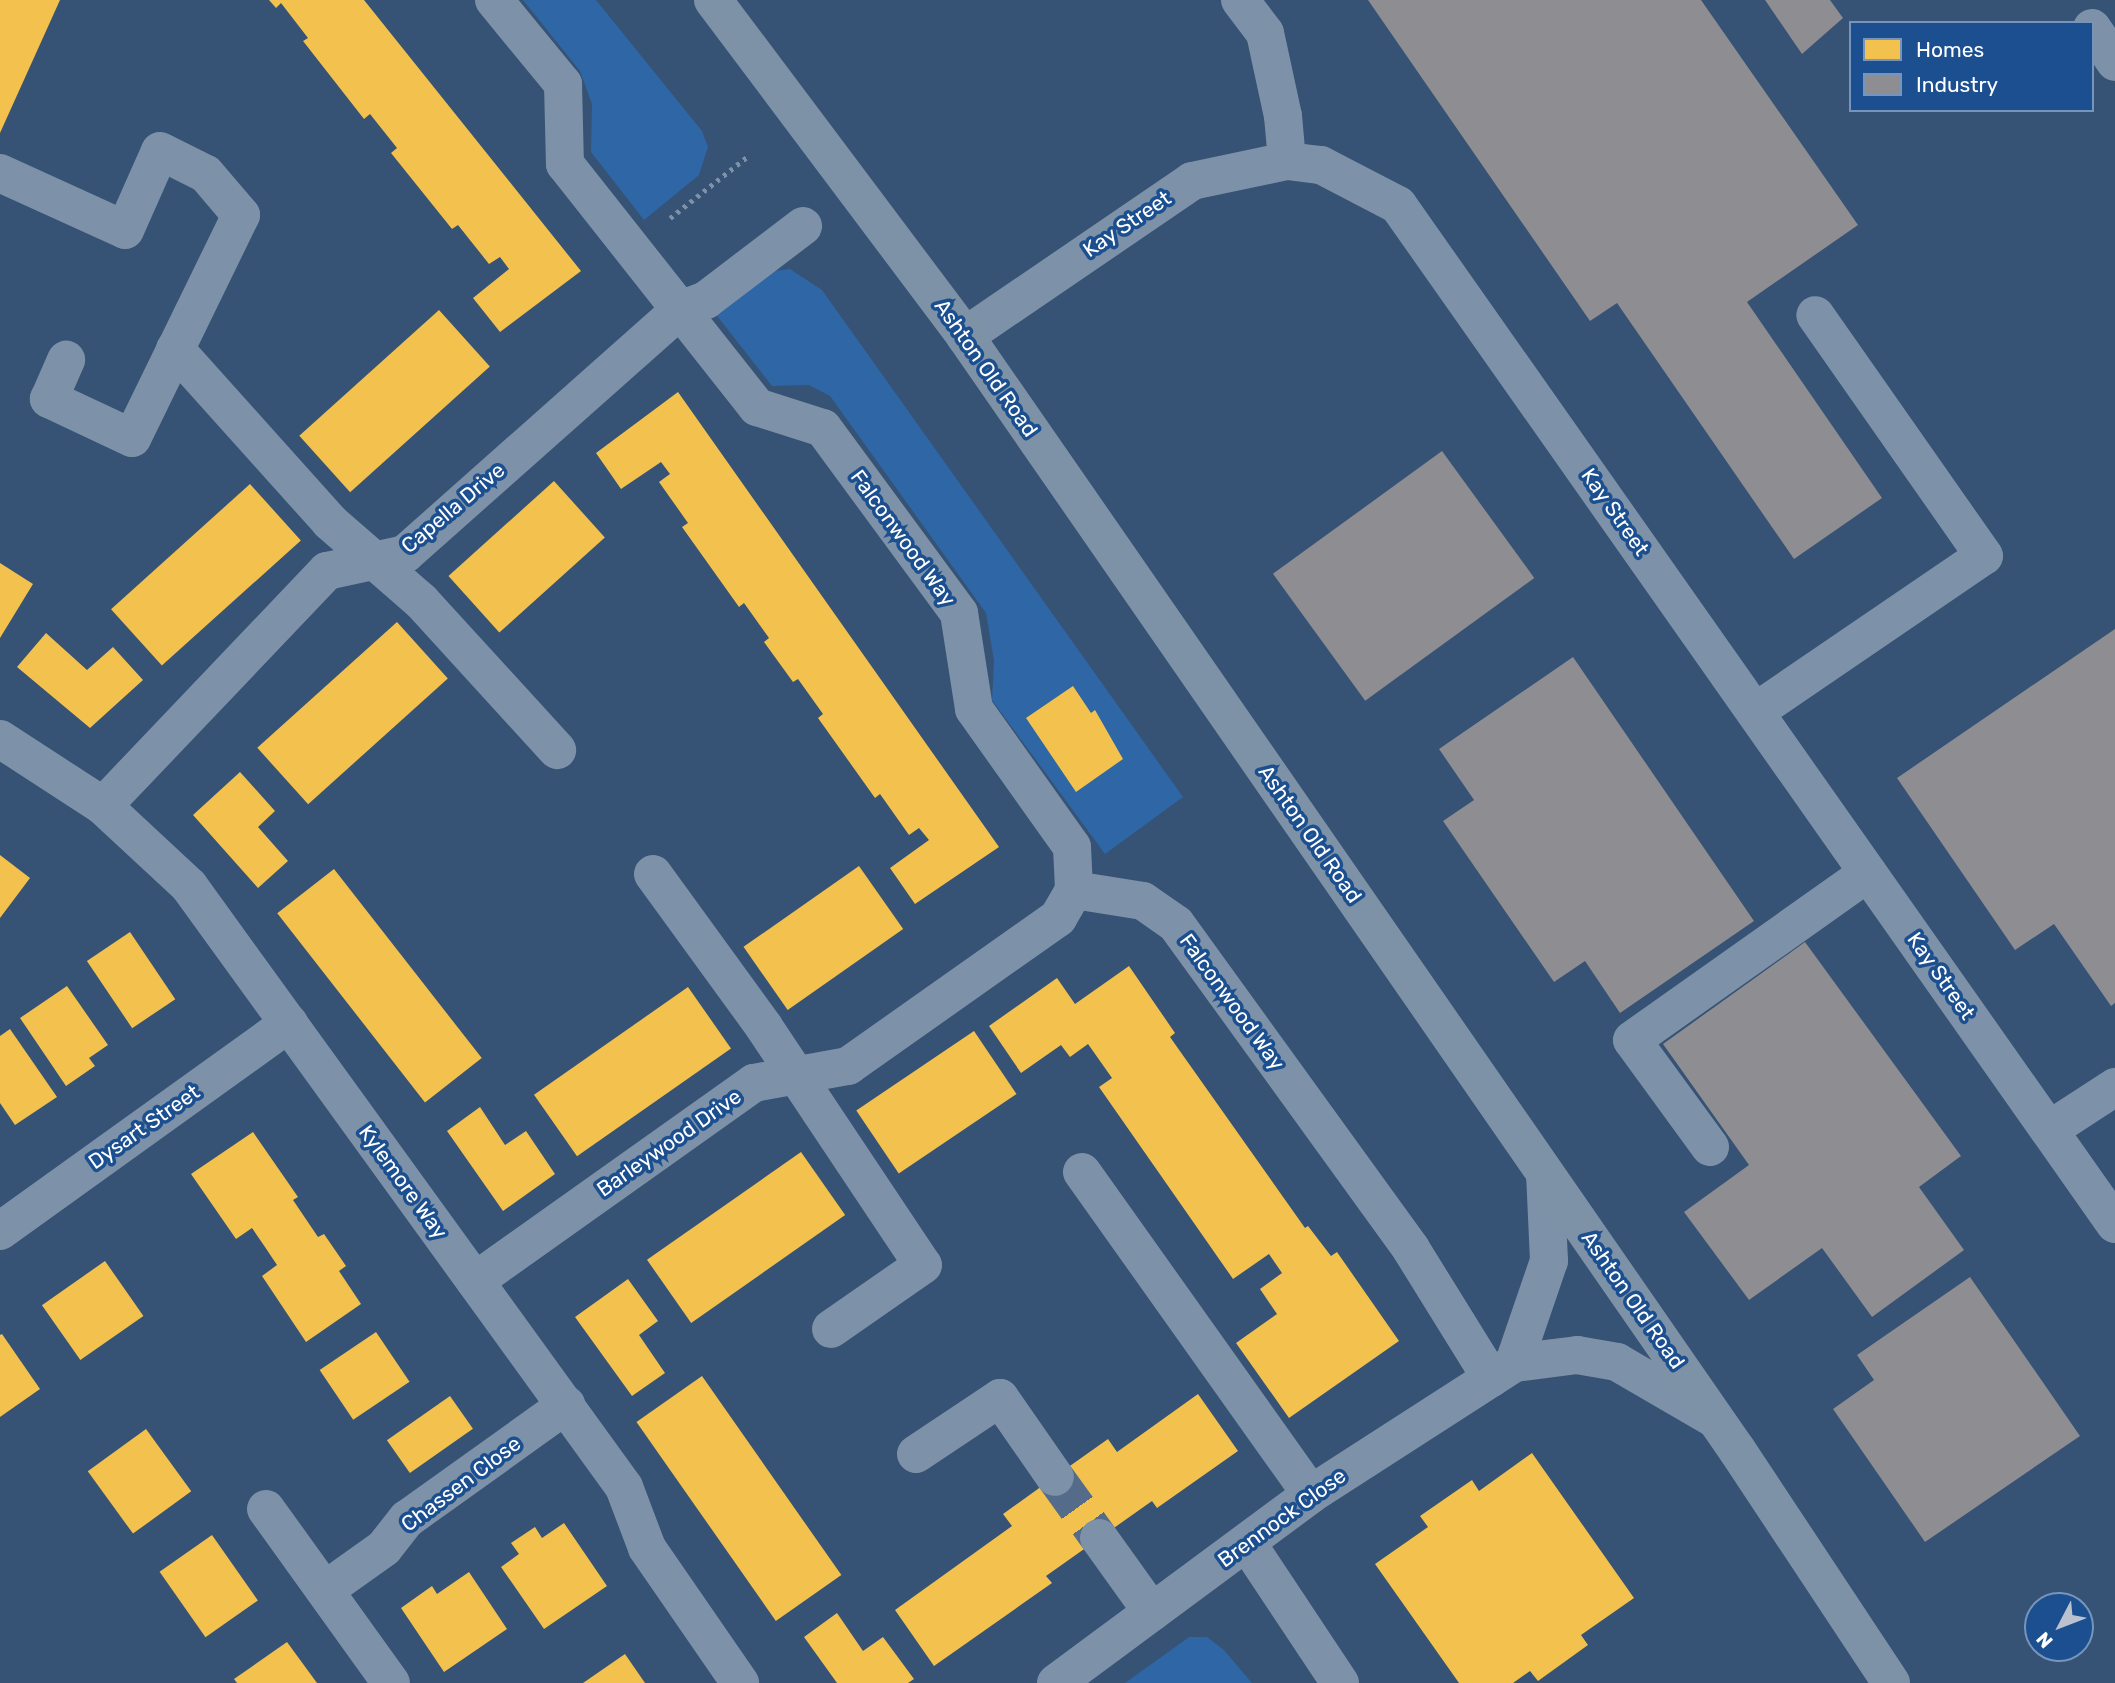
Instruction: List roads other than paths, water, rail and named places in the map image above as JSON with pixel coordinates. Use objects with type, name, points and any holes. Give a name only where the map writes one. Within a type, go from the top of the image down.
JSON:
[{"type":"highway","name":"Ashton Old Road","points":[[713,0],[965,336],[1715,1419],[1891,1682]]},
{"type":"street","name":"Falconwood Way","points":[[494,0],[563,85],[565,164],[757,407],[823,428],[959,613],[974,709],[1072,847],[1074,890],[1109,892],[1143,901],[1176,924],[1411,1249],[1503,1371]]},
{"type":"street","points":[[1241,0],[1265,33],[1283,116],[1287,161]]},
{"type":"street","points":[[2086,0],[2091,21]]},
{"type":"street","points":[[2094,31],[2115,62]]},
{"type":"street","points":[[0,173],[125,230],[160,151],[206,174],[241,215],[132,438],[49,399],[66,359]]},
{"type":"street","name":"Kay Street","points":[[965,336],[1192,181],[1287,161],[1321,165],[1398,205],[2115,1224]]},
{"type":"street","name":"Capella Drive","points":[[103,806],[327,572],[405,554],[680,310],[706,300],[803,226]]},
{"type":"street","points":[[1755,712],[1984,556],[1815,315]]},
{"type":"street","points":[[175,349],[370,561],[421,601],[557,750]]},
{"type":"street","name":"Kylemore Way","points":[[0,739],[103,806],[189,886],[624,1487],[648,1548],[740,1683]]},
{"type":"street","points":[[1710,1147],[1632,1040],[1868,873]]},
{"type":"street","points":[[653,874],[923,1265],[831,1329]]},
{"type":"street","name":"Barleywood Drive","points":[[475,1281],[754,1083],[848,1066],[1058,918],[1074,890]]},
{"type":"street","name":"Dysart Street","points":[[0,1231],[289,1023]]},
{"type":"street","points":[[2049,1130],[2115,1087]]},
{"type":"street","points":[[1082,1172],[1311,1494]]},
{"type":"street","points":[[1503,1371],[1549,1261],[1545,1174]]},
{"type":"street","name":"Brennock Close","points":[[1056,1683],[1311,1494],[1503,1371],[1577,1355],[1617,1362],[1715,1419]]},
{"type":"street","points":[[916,1454],[1000,1398],[1055,1477]]},
{"type":"street","name":"Chassen Close","points":[[325,1590],[384,1548],[407,1520],[566,1405]]},
{"type":"street","points":[[266,1509],[391,1683]]},
{"type":"street","points":[[1099,1538],[1152,1612]]},
{"type":"street","points":[[1247,1543],[1340,1683]]},
{"type":"tunnel","points":[[1055,1477],[1099,1538]]}]
